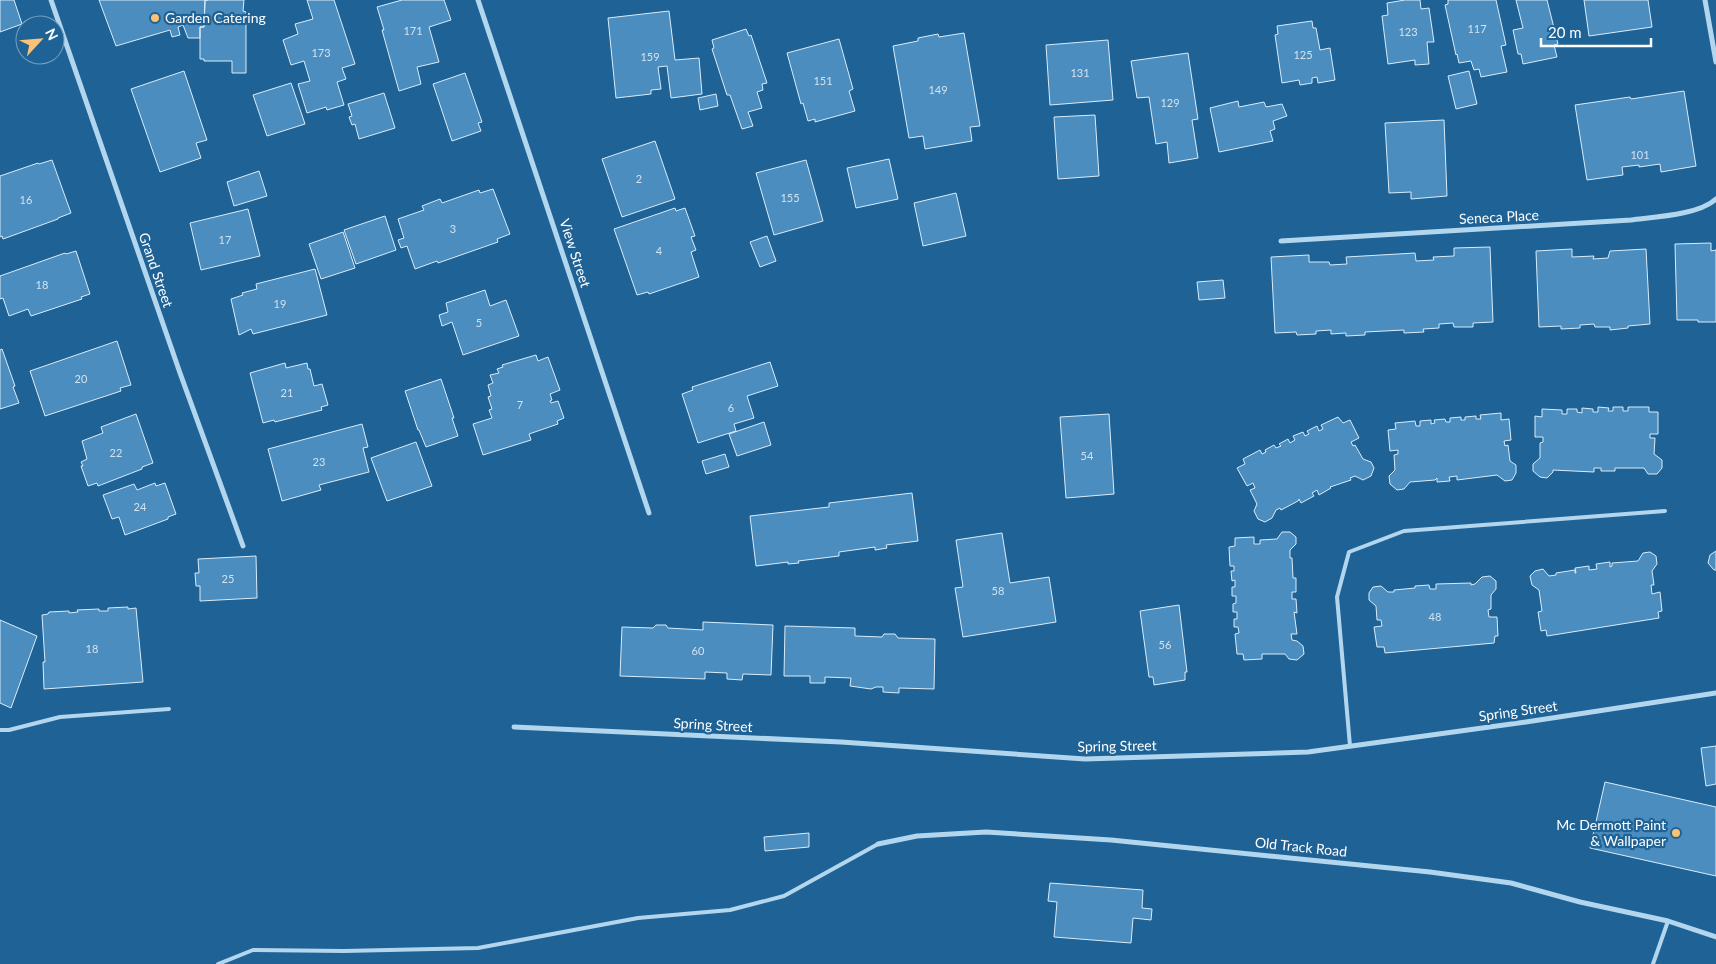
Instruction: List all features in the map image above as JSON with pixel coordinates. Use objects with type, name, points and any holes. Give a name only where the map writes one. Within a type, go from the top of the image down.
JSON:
[{"type":"street","name":"Grand Street","points":[[51,0],[180,373],[243,546]]},
{"type":"street","name":"View Street","points":[[478,0],[650,513]]},
{"type":"street","points":[[1705,0],[1716,62]]},
{"type":"street","name":"Seneca Place","points":[[1281,241],[1631,220],[1685,213],[1712,203],[1716,199]]},
{"type":"street","name":"Spring Street","points":[[514,727],[840,742],[1085,759],[1308,752],[1526,722],[1716,693]]},
{"type":"street","name":"Old Track Road","points":[[878,844],[917,836],[986,832],[1111,840],[1430,872],[1511,882],[1580,902],[1668,921],[1716,937]]},
{"type":"lane","points":[[1350,746],[1337,597],[1349,552],[1404,531],[1665,511]]},
{"type":"lane","points":[[0,730],[9,730],[60,717],[169,709]]},
{"type":"lane","points":[[218,964],[253,950],[344,951],[478,948],[638,918],[730,910],[784,896],[878,844]]},
{"type":"lane","points":[[1653,964],[1668,921]]},
{"type":"building","points":[[0,0],[14,0],[19,15],[15,15],[15,27],[0,32]]},
{"type":"building","name":"Garden Catering","points":[[99,0],[205,0],[204,27],[200,27],[200,38],[188,38],[183,25],[178,27],[180,35],[172,37],[170,30],[116,46]]},
{"type":"building","points":[[205,0],[244,0],[243,11],[246,12],[246,73],[232,73],[232,61],[204,61],[204,59],[200,59],[200,27],[204,27]]},
{"type":"building","points":[[307,0],[334,0],[355,64],[342,68],[346,79],[337,82],[344,105],[327,110],[326,107],[307,113],[298,84],[310,81],[304,61],[291,65],[283,40],[298,34],[295,24],[313,19]]},
{"type":"building","points":[[402,0],[444,0],[451,20],[429,27],[439,62],[417,67],[421,84],[399,91],[377,7]]},
{"type":"building","points":[[1420,0],[1421,9],[1429,8],[1434,42],[1427,42],[1429,64],[1415,65],[1415,60],[1388,64],[1382,16],[1388,15],[1387,3]]},
{"type":"building","points":[[1448,0],[1496,0],[1506,45],[1501,46],[1507,72],[1481,77],[1479,69],[1474,70],[1471,61],[1459,63],[1445,5],[1448,4]]},
{"type":"building","points":[[1516,0],[1547,0],[1558,44],[1554,45],[1557,57],[1523,64],[1521,54],[1518,54],[1513,30],[1523,28]]},
{"type":"building","points":[[1584,0],[1648,0],[1652,27],[1589,36]]},
{"type":"building","points":[[669,11],[675,60],[699,58],[702,94],[671,98],[667,66],[658,67],[661,89],[651,90],[651,94],[616,98],[608,18]]},
{"type":"building","points":[[1312,21],[1313,28],[1316,28],[1320,50],[1330,48],[1335,80],[1318,83],[1317,77],[1312,78],[1312,83],[1300,85],[1299,80],[1282,83],[1275,35],[1278,34],[1277,26]]},
{"type":"building","points":[[746,29],[749,36],[751,35],[767,83],[762,84],[763,90],[757,92],[762,108],[748,112],[753,126],[742,129],[730,95],[727,95],[712,49],[714,48],[712,40]]},
{"type":"building","points":[[964,33],[980,126],[970,127],[972,141],[925,149],[923,136],[909,138],[893,46],[918,41],[918,38],[938,34],[939,37]]},
{"type":"building","points":[[839,39],[853,89],[849,91],[855,111],[815,122],[815,119],[808,121],[803,103],[801,104],[787,53]]},
{"type":"building","points":[[1108,40],[1113,100],[1050,105],[1046,45]]},
{"type":"building","points":[[1188,53],[1198,119],[1192,120],[1198,158],[1169,163],[1167,142],[1156,144],[1149,97],[1137,98],[1131,61]]},
{"type":"building","points":[[184,71],[207,140],[196,143],[201,158],[160,172],[131,89]]},
{"type":"building","points":[[1469,71],[1477,104],[1456,109],[1448,76]]},
{"type":"building","points":[[465,73],[482,122],[478,123],[481,131],[452,141],[433,84]]},
{"type":"building","points":[[291,83],[305,124],[267,136],[253,95]]},
{"type":"building","points":[[1684,91],[1696,166],[1661,172],[1660,164],[1622,167],[1623,175],[1587,180],[1575,105]]},
{"type":"building","points":[[384,93],[395,128],[359,139],[355,124],[352,125],[349,117],[352,116],[348,104]]},
{"type":"building","points":[[716,94],[718,106],[700,110],[698,98]]},
{"type":"building","points":[[1238,101],[1239,107],[1264,102],[1266,107],[1282,104],[1287,116],[1273,121],[1275,129],[1270,131],[1273,141],[1219,152],[1210,108]]},
{"type":"building","points":[[1095,115],[1099,176],[1058,179],[1054,117]]},
{"type":"building","points":[[1444,120],[1447,196],[1411,199],[1411,192],[1389,193],[1385,123]]},
{"type":"building","points":[[655,141],[675,199],[622,217],[602,159]]},
{"type":"building","points":[[889,159],[898,199],[856,208],[847,168]]},
{"type":"building","points":[[52,160],[71,213],[3,239],[2,236],[0,237],[0,176]]},
{"type":"building","points":[[806,160],[823,221],[774,235],[756,173]]},
{"type":"building","points":[[259,171],[267,196],[234,206],[227,182]]},
{"type":"building","points":[[493,189],[510,234],[497,239],[498,242],[415,269],[407,246],[401,248],[398,240],[404,238],[398,219],[424,210],[422,206],[440,199],[442,203],[479,190],[480,193]]},
{"type":"building","points":[[956,193],[966,236],[923,246],[914,203]]},
{"type":"building","points":[[675,208],[676,211],[685,208],[695,236],[691,237],[696,250],[691,252],[699,277],[649,294],[648,292],[637,295],[614,229]]},
{"type":"building","points":[[248,209],[260,256],[201,270],[190,223]]},
{"type":"building","points":[[385,216],[396,250],[356,264],[344,230]]},
{"type":"building","points":[[343,232],[355,268],[321,279],[309,244]]},
{"type":"building","points":[[767,236],[776,261],[760,267],[750,242]]},
{"type":"building","points":[[1711,243],[1711,251],[1716,250],[1716,322],[1677,320],[1675,244]]},
{"type":"building","points":[[1490,247],[1493,322],[1473,323],[1473,327],[1454,327],[1453,323],[1439,324],[1439,328],[1423,329],[1424,332],[1404,333],[1404,330],[1365,332],[1365,335],[1346,336],[1346,333],[1331,334],[1331,330],[1316,331],[1316,334],[1297,335],[1296,332],[1275,333],[1271,257],[1309,255],[1309,262],[1329,262],[1330,265],[1347,264],[1346,257],[1415,253],[1416,261],[1434,260],[1433,257],[1454,256],[1454,248]]},
{"type":"building","points":[[1572,249],[1572,257],[1594,256],[1593,259],[1608,258],[1610,251],[1646,249],[1650,324],[1610,330],[1610,327],[1595,327],[1594,324],[1580,325],[1580,328],[1561,329],[1561,326],[1539,327],[1536,251]]},
{"type":"building","points":[[76,251],[90,294],[81,297],[82,299],[31,316],[28,309],[9,316],[3,298],[0,299],[0,276],[65,253]]},
{"type":"building","points":[[315,269],[327,315],[253,334],[251,329],[239,335],[231,299],[243,295],[242,293],[257,289],[256,284]]},
{"type":"building","points":[[1223,280],[1225,298],[1199,300],[1197,282]]},
{"type":"building","points":[[485,290],[490,306],[506,300],[519,336],[463,355],[452,322],[442,326],[439,315],[448,312],[446,303]]},
{"type":"building","points":[[117,341],[131,385],[120,388],[121,391],[45,416],[30,371]]},
{"type":"building","points":[[2,349],[19,403],[0,409],[0,350]]},
{"type":"building","points":[[536,355],[538,361],[548,357],[560,390],[550,394],[552,400],[550,401],[551,403],[558,401],[564,418],[557,421],[558,424],[529,434],[531,440],[483,455],[473,424],[492,418],[489,410],[492,409],[488,397],[491,396],[488,385],[493,383],[490,375],[499,373],[497,369],[503,367],[502,365]]},
{"type":"building","points":[[770,362],[778,386],[747,396],[754,418],[734,424],[736,431],[698,443],[682,394],[693,390],[692,387]]},
{"type":"building","points":[[285,363],[286,368],[307,363],[314,386],[322,384],[328,405],[321,407],[322,410],[275,422],[274,420],[263,423],[250,373]]},
{"type":"building","points":[[441,379],[458,436],[426,447],[418,430],[405,391]]},
{"type":"building","points":[[1598,407],[1609,408],[1608,411],[1613,411],[1613,407],[1623,407],[1623,411],[1628,411],[1628,407],[1649,407],[1649,412],[1658,412],[1658,434],[1650,434],[1650,438],[1655,438],[1654,454],[1662,460],[1662,468],[1657,474],[1648,474],[1644,468],[1615,468],[1615,471],[1601,471],[1601,468],[1594,468],[1594,472],[1553,470],[1547,478],[1540,477],[1533,471],[1533,464],[1540,458],[1540,443],[1543,442],[1543,437],[1535,437],[1535,416],[1542,417],[1542,409],[1562,410],[1562,414],[1567,414],[1567,409],[1577,409],[1577,412],[1582,413],[1582,408],[1593,409],[1593,412],[1598,412]]},
{"type":"building","points":[[1501,413],[1501,420],[1509,419],[1511,440],[1504,441],[1505,446],[1508,445],[1510,461],[1516,465],[1516,473],[1512,480],[1505,481],[1497,475],[1457,480],[1457,476],[1449,477],[1450,481],[1437,482],[1437,478],[1435,480],[1410,482],[1404,489],[1397,490],[1390,484],[1389,476],[1395,470],[1394,455],[1398,454],[1398,450],[1390,451],[1388,430],[1396,429],[1395,423],[1415,421],[1416,426],[1420,426],[1420,421],[1431,420],[1431,424],[1435,423],[1434,420],[1445,419],[1446,422],[1450,422],[1450,418],[1461,417],[1461,420],[1465,420],[1465,417],[1476,416],[1476,419],[1481,419],[1480,415]]},
{"type":"building","points":[[136,414],[153,463],[98,486],[97,483],[88,486],[81,466],[83,466],[81,462],[87,459],[82,441],[103,433],[101,427]]},
{"type":"building","points":[[1109,414],[1114,494],[1066,498],[1060,417]]},
{"type":"building","points":[[1338,417],[1343,423],[1350,420],[1359,438],[1351,442],[1353,446],[1355,445],[1363,459],[1371,462],[1374,468],[1371,476],[1363,480],[1355,476],[1350,478],[1351,480],[1330,487],[1319,495],[1317,490],[1312,493],[1314,496],[1301,503],[1299,499],[1281,510],[1280,508],[1276,510],[1272,518],[1265,522],[1258,519],[1254,511],[1257,504],[1250,490],[1255,488],[1253,483],[1247,486],[1237,468],[1245,464],[1243,459],[1260,450],[1262,454],[1274,445],[1276,448],[1281,446],[1279,444],[1288,439],[1290,443],[1295,440],[1293,436],[1303,432],[1305,436],[1309,434],[1307,431],[1317,426],[1319,431],[1323,429],[1321,425]]},
{"type":"building","points":[[764,422],[771,445],[737,456],[729,434]]},
{"type":"building","points":[[362,424],[368,447],[363,448],[369,472],[319,485],[321,490],[282,501],[268,449]]},
{"type":"building","points":[[416,442],[432,486],[387,501],[371,458]]},
{"type":"building","points":[[725,454],[729,467],[706,474],[702,461]]},
{"type":"building","points":[[155,483],[156,486],[165,483],[176,514],[168,517],[168,519],[125,535],[119,517],[112,519],[103,495],[134,484],[137,490]]},
{"type":"building","points":[[912,493],[918,541],[886,545],[887,548],[875,550],[875,547],[839,552],[839,556],[798,561],[799,563],[788,564],[788,562],[756,566],[750,516],[829,507],[829,503]]},
{"type":"building","points":[[1282,532],[1290,532],[1296,537],[1296,544],[1290,550],[1290,558],[1292,558],[1293,578],[1296,578],[1296,592],[1292,592],[1292,599],[1296,599],[1297,613],[1294,612],[1297,634],[1291,634],[1292,640],[1297,641],[1303,646],[1304,654],[1297,660],[1289,659],[1285,654],[1262,654],[1262,659],[1244,660],[1243,654],[1237,654],[1235,634],[1239,633],[1238,627],[1234,627],[1234,619],[1237,619],[1237,612],[1233,612],[1236,596],[1232,596],[1232,587],[1235,587],[1235,580],[1232,581],[1231,571],[1234,571],[1234,566],[1230,566],[1229,547],[1235,546],[1235,538],[1254,537],[1254,544],[1260,544],[1260,540],[1277,539]]},
{"type":"building","points":[[1002,533],[1010,583],[1049,577],[1056,622],[963,637],[955,588],[963,587],[956,540]]},
{"type":"building","points":[[1716,551],[1716,570],[1714,570],[1708,563],[1710,555]]},
{"type":"building","points":[[1650,552],[1656,556],[1657,564],[1652,571],[1654,585],[1651,585],[1652,594],[1660,592],[1662,611],[1658,612],[1659,618],[1547,636],[1546,630],[1541,631],[1538,612],[1542,611],[1539,590],[1532,585],[1530,576],[1535,571],[1543,569],[1549,576],[1575,570],[1576,573],[1575,568],[1589,566],[1589,570],[1597,569],[1596,564],[1610,562],[1610,567],[1612,563],[1638,561],[1643,553]]},
{"type":"building","points":[[256,556],[257,598],[200,601],[200,586],[196,586],[195,573],[199,573],[198,559]]},
{"type":"building","points":[[1490,576],[1496,581],[1496,589],[1491,595],[1491,609],[1488,610],[1489,617],[1497,617],[1498,636],[1495,636],[1494,643],[1385,653],[1384,647],[1377,647],[1374,627],[1382,626],[1381,620],[1377,620],[1376,606],[1369,600],[1369,593],[1373,587],[1381,586],[1388,592],[1429,585],[1430,589],[1436,589],[1436,584],[1471,583],[1471,585],[1475,584],[1482,577]]},
{"type":"building","points":[[1179,605],[1187,672],[1185,672],[1185,680],[1154,685],[1153,677],[1149,677],[1140,611]]},
{"type":"building","points":[[128,607],[128,609],[136,608],[143,682],[44,689],[43,662],[45,662],[42,615],[49,612],[69,611],[69,613],[78,612],[77,610],[99,609],[99,611],[108,611],[108,608]]},
{"type":"building","points":[[0,620],[37,636],[11,708],[0,703]]},
{"type":"building","points":[[703,622],[773,625],[771,675],[743,674],[742,680],[727,679],[727,673],[705,672],[705,679],[620,676],[622,627],[653,628],[656,625],[666,625],[668,628],[703,630]]},
{"type":"building","points":[[785,626],[855,628],[855,636],[882,637],[884,634],[895,634],[898,638],[935,639],[934,689],[899,688],[899,693],[883,692],[883,687],[871,689],[850,686],[851,678],[825,677],[825,683],[810,683],[810,676],[784,676]]},
{"type":"building","points":[[1716,746],[1716,784],[1706,786],[1701,748]]},
{"type":"building","points":[[1605,782],[1716,807],[1716,876],[1590,848]]},
{"type":"building","points":[[809,833],[809,847],[765,851],[764,837]]},
{"type":"building","points":[[1050,883],[1143,890],[1142,908],[1152,909],[1151,920],[1133,918],[1131,943],[1054,937],[1057,902],[1048,901]]},
{"type":"place","name":"Garden Catering","points":[[155,18]]},
{"type":"place","name":"Mc Dermott Paint & Wallpaper","points":[[1676,833]]}]
